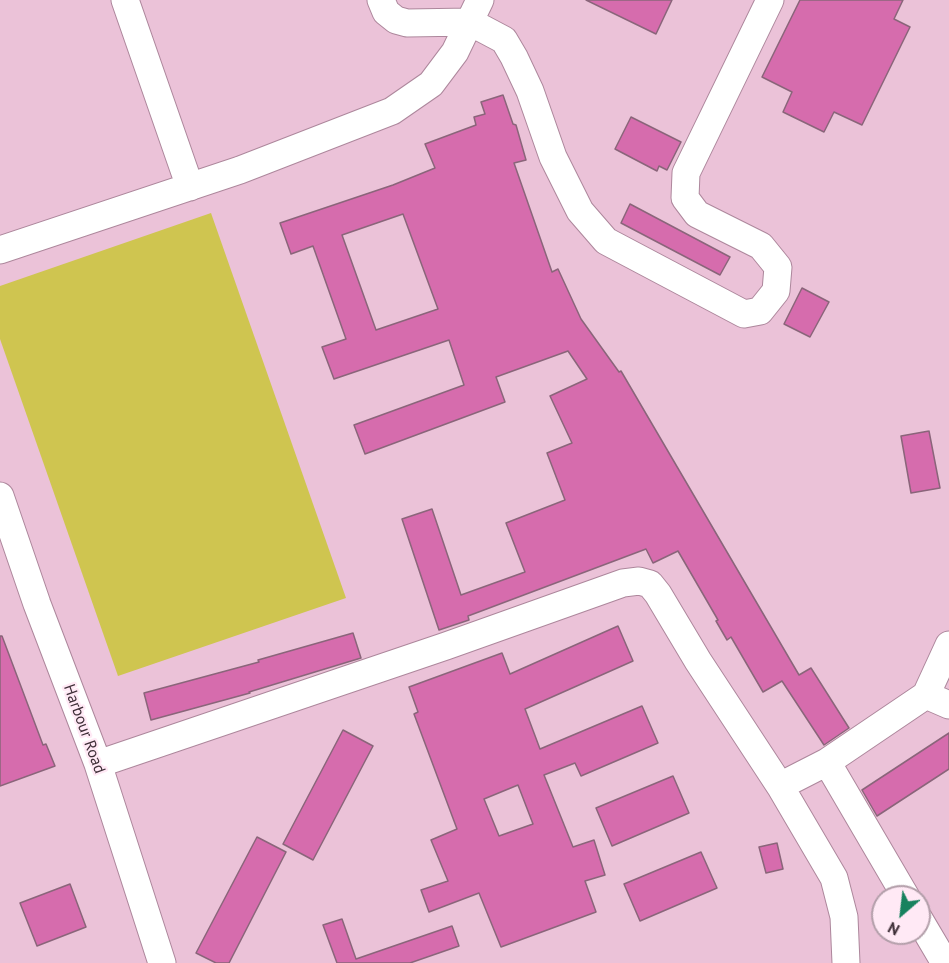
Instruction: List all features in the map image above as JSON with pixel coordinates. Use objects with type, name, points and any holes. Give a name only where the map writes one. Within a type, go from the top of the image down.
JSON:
[{"type":"street","points":[[125,0],[190,187]]},
{"type":"street","points":[[381,0],[386,12],[396,20],[407,23],[475,11]]},
{"type":"street","points":[[475,11],[504,40],[514,57],[530,91],[553,157],[580,211],[606,241],[744,314],[760,311],[776,291],[778,267],[761,246],[697,214],[685,198],[686,173],[770,0]]},
{"type":"street","points":[[0,250],[252,166],[392,111],[431,84],[455,52],[475,11]]},
{"type":"street","name":"Harbour Road","points":[[0,496],[37,604],[98,764],[162,963]]},
{"type":"street","points":[[98,764],[446,646],[623,583],[639,581],[650,584],[658,594],[698,661],[780,786],[834,878],[844,917],[846,963]]},
{"type":"street","points":[[780,786],[938,700],[949,645]]},
{"type":"street","points":[[826,762],[899,885]]},
{"type":"street","points":[[931,939],[945,963]]},
{"type":"shaded area","points":[[211,213],[346,598],[118,676],[0,339],[0,286]]},
{"type":"building","points":[[586,0],[672,0],[656,34]]},
{"type":"building","points":[[800,0],[903,0],[894,19],[910,27],[862,125],[834,112],[824,132],[783,112],[792,92],[762,77]]},
{"type":"building","points":[[503,95],[513,124],[516,125],[526,160],[514,163],[552,272],[558,269],[581,319],[619,372],[621,371],[799,675],[811,668],[849,728],[824,745],[782,681],[763,692],[731,637],[727,640],[678,551],[653,563],[646,549],[468,616],[469,620],[439,630],[402,519],[432,509],[461,595],[525,572],[506,523],[565,500],[547,453],[572,443],[550,396],[587,379],[568,351],[496,377],[505,402],[365,454],[354,425],[464,385],[449,340],[334,379],[322,347],[346,339],[313,246],[291,254],[280,223],[393,185],[435,168],[425,144],[476,125],[474,117],[485,114],[481,102]],"holes":[[[403,214],[438,309],[376,330],[342,235]]]},
{"type":"building","points":[[631,117],[681,142],[667,170],[659,166],[657,171],[615,149]]},
{"type":"building","points":[[630,204],[730,257],[720,275],[621,223]]},
{"type":"building","points":[[802,288],[829,302],[810,337],[784,324]]},
{"type":"building","points":[[929,431],[940,488],[911,493],[901,436]]},
{"type":"building","points":[[618,626],[633,661],[525,709],[540,749],[642,706],[658,743],[581,776],[575,763],[544,775],[573,847],[594,840],[605,875],[585,881],[596,912],[501,947],[479,893],[429,912],[421,890],[448,881],[431,840],[457,829],[414,714],[418,712],[409,687],[502,653],[510,674]],"holes":[[[518,785],[533,824],[499,836],[484,799]]]},
{"type":"building","points":[[353,633],[361,658],[250,693],[151,720],[144,693],[259,662],[258,660]]},
{"type":"building","points":[[0,636],[2,636],[43,745],[46,744],[55,766],[0,786]]},
{"type":"building","points":[[343,730],[373,746],[313,860],[283,844]]},
{"type":"building","points":[[949,733],[949,769],[877,816],[862,790]]},
{"type":"building","points":[[673,776],[689,813],[612,846],[596,808]]},
{"type":"building","points":[[257,837],[286,852],[229,963],[216,963],[196,953]]},
{"type":"building","points":[[777,843],[783,869],[766,873],[759,847]]},
{"type":"building","points":[[701,852],[717,888],[640,921],[624,884]]},
{"type":"building","points":[[70,884],[86,927],[37,946],[20,903]]},
{"type":"building","points":[[342,919],[356,959],[452,926],[459,946],[410,963],[337,963],[323,925]]}]
